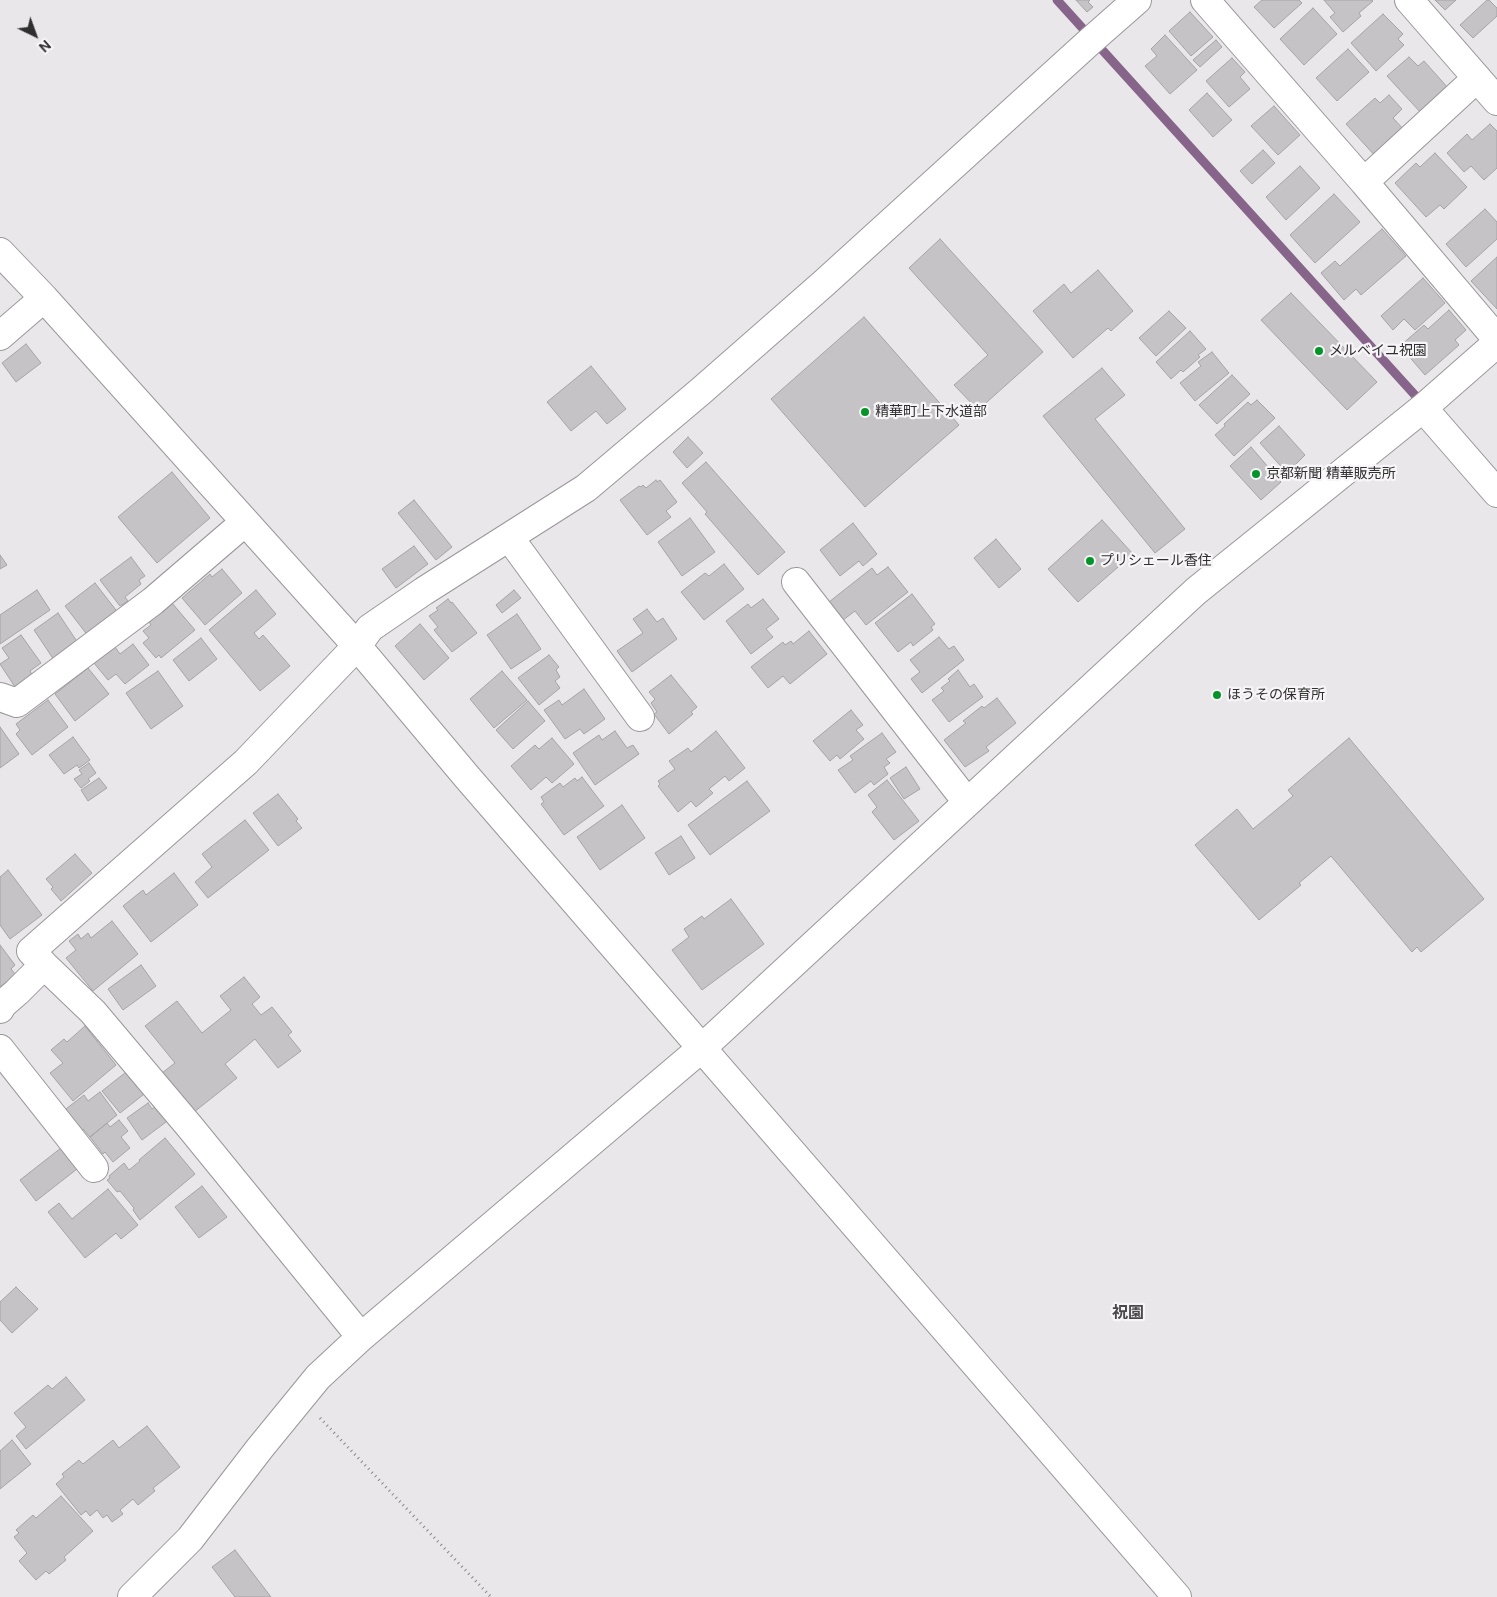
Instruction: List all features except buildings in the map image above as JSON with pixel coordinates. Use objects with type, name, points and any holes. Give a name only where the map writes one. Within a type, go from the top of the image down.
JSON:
[{"type":"street","points":[[361,1337],[190,1127],[99,1019],[31,951],[246,762],[357,646],[370,628],[424,591],[586,488],[701,391],[823,284],[1137,0]]},
{"type":"street","points":[[1205,0],[1364,182],[1497,339]]},
{"type":"street","points":[[1409,0],[1497,102]]},
{"type":"street","points":[[1364,182],[1477,78]]},
{"type":"street","points":[[0,252],[44,298],[357,646],[467,777],[703,1047],[1177,1597]]},
{"type":"street","points":[[0,336],[44,298]]},
{"type":"street","points":[[132,1597],[190,1539],[318,1377],[361,1337],[703,1047],[1196,592],[1423,408],[1497,343]]},
{"type":"street","points":[[1423,408],[1497,493]]},
{"type":"street","points":[[0,698],[17,703],[153,601],[245,522]]},
{"type":"street","points":[[509,537],[640,717]]},
{"type":"street","points":[[796,582],[967,802]]},
{"type":"street","points":[[0,1009],[44,965]]},
{"type":"street","points":[[0,1049],[94,1168]]},
{"type":"path","points":[[301,1397],[491,1597]]},
{"type":"waterway","points":[[1057,0],[1423,404]]},
{"type":"place","name":"メルベイユ祝園","points":[[1319,351]]},
{"type":"place","name":"精華町上下水道部","points":[[865,412]]},
{"type":"place","name":"京都新聞 精華販売所","points":[[1256,474]]},
{"type":"place","name":"プリシェール香住","points":[[1090,561]]},
{"type":"place","name":"ほうその保育所","points":[[1217,695]]},
{"type":"district","name":"祝園","points":[[1128,1314]]}]
